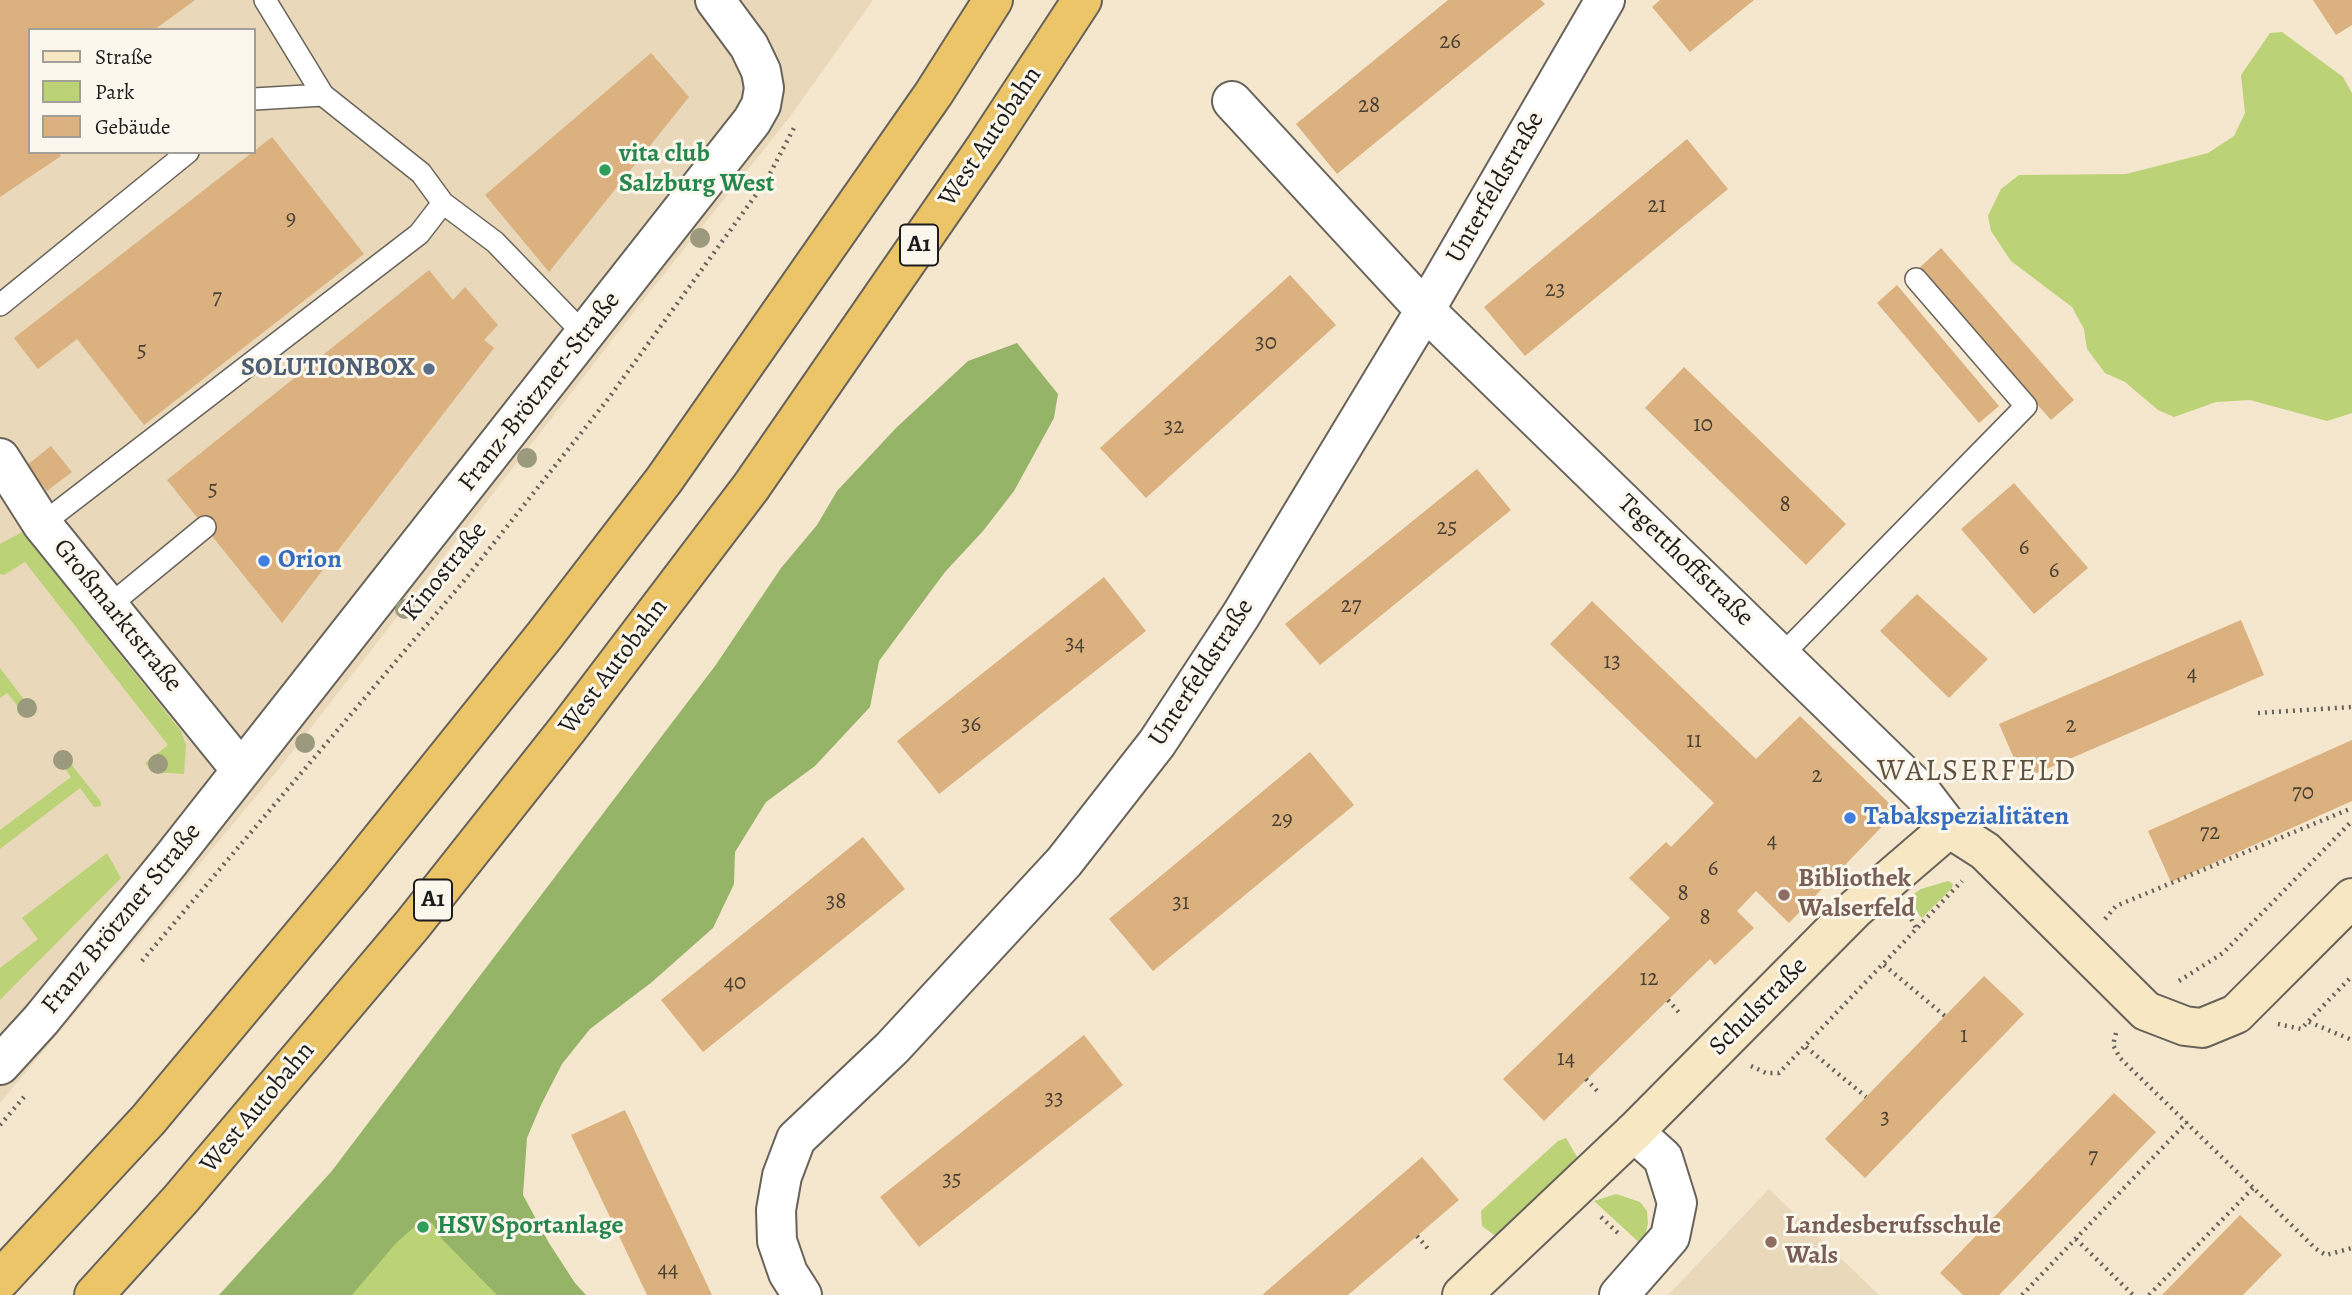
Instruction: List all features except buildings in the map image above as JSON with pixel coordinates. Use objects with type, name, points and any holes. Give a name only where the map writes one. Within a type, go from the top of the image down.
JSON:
[{"type":"highway","points":[[0,1280],[157,1110],[350,878],[554,624],[664,480],[934,93],[993,0]]},
{"type":"highway","name":"West Autobahn","points":[[94,1295],[180,1200],[404,935],[569,727],[751,487],[985,149],[1083,0]]},
{"type":"street","name":"Franz-Brötzner-Straße","points":[[242,770],[585,335],[761,106],[765,88],[761,71],[750,46],[715,0]]},
{"type":"street","name":"Unterfeldstraße","points":[[802,1295],[788,1273],[777,1241],[776,1210],[782,1176],[796,1139],[892,1048],[1064,862],[1157,743],[1241,615],[1425,310],[1605,0]]},
{"type":"street","name":"Tegetthoffstraße","points":[[1232,101],[1425,310],[1782,654],[1923,794],[1949,828],[1985,851],[2146,1011],[2185,1026],[2202,1028],[2219,1023],[2241,1010]]},
{"type":"street","name":"Großmarktstraße","points":[[0,458],[42,524],[242,770]]},
{"type":"street","name":"Franz Brötzner Straße","points":[[0,1065],[50,1010],[242,770]]},
{"type":"street","name":"Schulstraße","points":[[1462,1295],[1634,1132],[1856,908],[1949,828]]},
{"type":"street","points":[[2241,1010],[2352,898]]},
{"type":"street","points":[[1619,1295],[1670,1237],[1676,1203],[1663,1158],[1634,1132]]},
{"type":"lane","points":[[265,0],[323,95],[421,173],[443,203],[495,242],[585,335]]},
{"type":"lane","points":[[256,99],[323,95]]},
{"type":"lane","points":[[0,305],[186,154]]},
{"type":"lane","points":[[42,524],[419,234],[443,203]]},
{"type":"lane","points":[[1782,654],[2025,406],[1916,279]]},
{"type":"lane","points":[[110,605],[205,527]]},
{"type":"path","name":"Kinostraße","points":[[136,968],[463,582],[608,399],[766,181],[794,133],[796,121]]},
{"type":"path","points":[[2258,713],[2352,707]]},
{"type":"path","points":[[2080,944],[2116,906],[2352,808]]},
{"type":"path","points":[[1723,1044],[1750,1066],[1766,1073],[1779,1073],[1955,891],[1985,851]]},
{"type":"path","points":[[1884,965],[1945,1016]]},
{"type":"path","points":[[2241,1010],[2289,1028],[2301,1029],[2352,976]]},
{"type":"path","points":[[1668,1000],[1681,1015]]},
{"type":"path","points":[[2309,1023],[2352,1040]]},
{"type":"path","points":[[1807,1047],[1866,1097]]},
{"type":"path","points":[[1586,1079],[1600,1094]]},
{"type":"path","points":[[0,1125],[27,1093]]},
{"type":"path","points":[[2022,1295],[2187,1122]]},
{"type":"path","points":[[2149,1295],[2254,1187]]},
{"type":"path","points":[[1572,1191],[1650,1261]]},
{"type":"path","points":[[1417,1236],[1429,1250]]},
{"type":"path","points":[[2076,1239],[2133,1295]]},
{"type":"shaded area","points":[[0,0],[873,0],[789,118],[648,294],[278,770],[0,1103]]},
{"type":"shaded area","name":"Landesberufsschule Wals","points":[[1769,1189],[1879,1295],[1668,1295]]},
{"type":"green space","points":[[2282,32],[2343,77],[2352,93],[2352,413],[2327,421],[2250,400],[2216,402],[2174,417],[2158,410],[2125,382],[2105,373],[2087,349],[2084,329],[2072,307],[2011,261],[1991,231],[1988,216],[2001,189],[2019,175],[2126,174],[2208,153],[2234,136],[2245,113],[2241,75],[2270,33]]},
{"type":"green space","points":[[1017,343],[1058,394],[1054,418],[1014,491],[983,531],[945,572],[879,661],[870,707],[815,766],[766,802],[735,852],[734,884],[713,928],[652,982],[590,1029],[562,1064],[541,1105],[527,1138],[523,1195],[549,1243],[586,1295],[497,1295],[442,1239],[432,1223],[420,1222],[396,1243],[352,1295],[219,1295],[331,1172],[715,666],[781,568],[817,525],[837,491],[896,428],[968,361]]},
{"type":"green space","points":[[22,532],[181,731],[186,745],[184,774],[152,772],[145,763],[168,745],[25,562],[4,575],[0,574],[0,544]]},
{"type":"green space","points":[[0,668],[32,710],[25,715],[7,693],[0,698]]},
{"type":"green space","points":[[60,750],[101,802],[101,806],[94,807],[80,788],[0,849],[0,830],[71,777],[56,757]]},
{"type":"green space","points":[[107,853],[121,878],[0,1000],[0,968],[38,939],[22,918]]},
{"type":"green space","points":[[1948,881],[1953,884],[1952,888],[1922,918],[1906,899],[1921,889]]},
{"type":"green space","points":[[1566,1138],[1580,1162],[1504,1237],[1494,1235],[1482,1226],[1481,1211],[1558,1141]]},
{"type":"green space","name":"HSV Sportanlage","points":[[422,1158],[557,1295],[289,1295]]},
{"type":"green space","points":[[1616,1194],[1640,1202],[1647,1211],[1648,1223],[1643,1246],[1594,1201]]},
{"type":"place","name":"vita club Salzburg West","points":[[605,170]]},
{"type":"place","name":"SOLUTIONBOX","points":[[429,369]]},
{"type":"place","name":"Orion","points":[[264,561]]},
{"type":"place","name":"Tabakspezialitäten","points":[[1850,818]]},
{"type":"place","name":"Bibliothek Walserfeld","points":[[1784,895]]},
{"type":"place","name":"HSV Sportanlage","points":[[423,1227]]},
{"type":"place","name":"Landesberufsschule Wals","points":[[1771,1242]]},
{"type":"district","name":"WALSERFELD","points":[[1977,773]]}]
